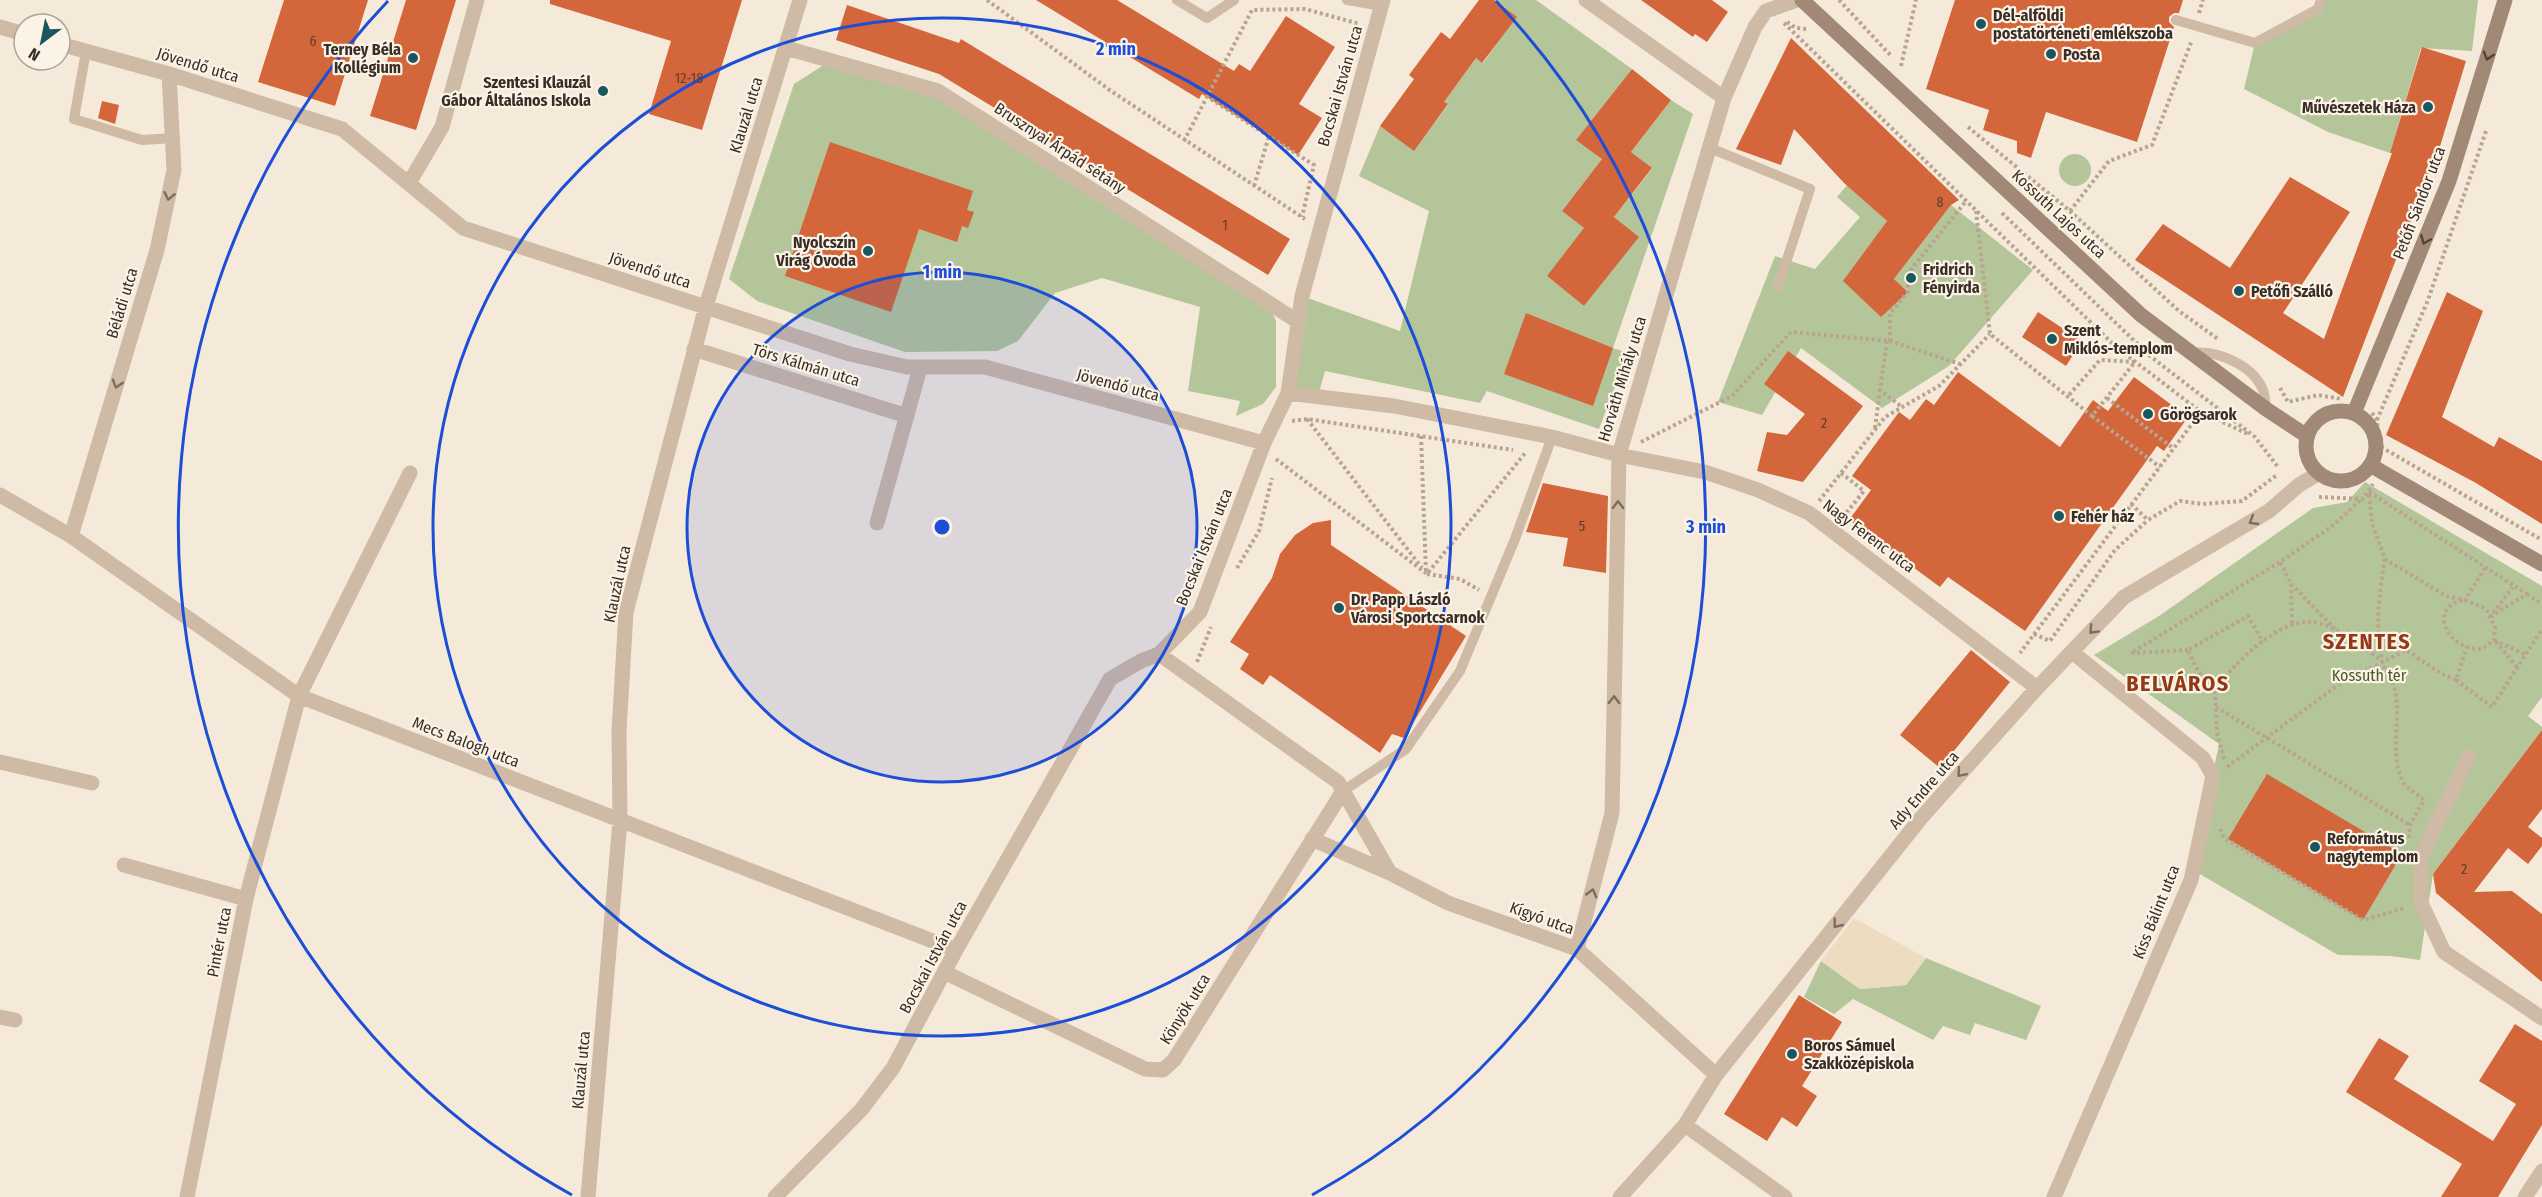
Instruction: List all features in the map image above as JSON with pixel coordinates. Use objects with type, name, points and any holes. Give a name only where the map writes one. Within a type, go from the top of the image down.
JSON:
[{"type":"street","points":[[409,183],[442,127],[477,0]]},
{"type":"street","name":"Klauzál utca","points":[[588,1197],[620,821],[619,731],[626,612],[706,306],[800,0]]},
{"type":"street","points":[[1587,0],[1724,98]]},
{"type":"street","name":"Horváth Mihály utca","points":[[1577,949],[1612,813],[1624,456],[1724,98],[1755,27],[1766,11],[1797,0]]},
{"type":"street","name":"Kossuth Lajos utca","points":[[1802,0],[2141,315],[2266,409],[2307,436]]},
{"type":"street","name":"Petőfi Sándor utca","points":[[2356,408],[2449,181],[2505,0]]},
{"type":"street","name":"Bocskai István utca","points":[[775,1197],[861,1110],[893,1068],[956,950],[1110,679],[1141,661],[1159,654],[1200,612],[1264,443],[1288,393],[1297,321],[1319,227],[1382,3]]},
{"type":"street","name":"Jövendő utca","points":[[72,47],[169,74],[342,129],[463,228],[850,354],[920,368],[985,367],[1264,443]]},
{"type":"street","name":"Brusznyai Árpád sétány","points":[[786,48],[938,91],[1297,321]]},
{"type":"street","name":"Béládi utca","points":[[71,536],[157,250],[174,170],[169,74]]},
{"type":"street","name":"Törs Kálmán utca","points":[[694,349],[906,416]]},
{"type":"street","points":[[877,523],[920,368]]},
{"type":"street","points":[[1288,393],[1394,406],[1552,437],[1624,456]]},
{"type":"street","points":[[2356,408],[2375,435],[2374,468],[2346,480],[2327,478],[2319,473],[2307,456],[2307,436],[2312,425],[2331,412],[2356,408]]},
{"type":"street","name":"Nagy Ferenc utca","points":[[1624,456],[1705,472],[1758,490],[1809,513],[2037,688]]},
{"type":"street","points":[[2374,468],[2542,564]]},
{"type":"street","name":"Pintér utca","points":[[187,1197],[246,899],[299,696],[410,473]]},
{"type":"street","name":"Ady Endre utca","points":[[1620,1197],[1685,1125],[1716,1075],[1922,818],[2037,688],[2124,597],[2269,511],[2299,484],[2319,473]]},
{"type":"street","name":"Mecs Balogh utca","points":[[0,495],[71,536],[299,696],[956,950]]},
{"type":"street","points":[[2072,652],[2203,758],[2213,776]]},
{"type":"street","points":[[1159,654],[1338,782],[1390,873]]},
{"type":"street","points":[[2468,758],[2421,857],[2421,903],[2444,952],[2542,1018]]},
{"type":"street","points":[[0,762],[92,783]]},
{"type":"street","name":"Kiss Bálint utca","points":[[2054,1197],[2191,880],[2213,776]]},
{"type":"street","name":"Könyök utca","points":[[944,972],[1145,1069],[1163,1070],[1174,1060],[1343,791]]},
{"type":"street","name":"Kígyó utca","points":[[1312,840],[1390,873],[1448,903],[1577,949],[1716,1075]]},
{"type":"street","points":[[124,865],[246,899]]},
{"type":"street","points":[[1685,1125],[1785,1197]]},
{"type":"street","points":[[2525,1197],[2542,1171]]},
{"type":"lane","points":[[1177,0],[1207,18],[1234,0]]},
{"type":"lane","points":[[1347,0],[1382,3]]},
{"type":"lane","points":[[2176,20],[2255,43],[2318,9],[2321,0]]},
{"type":"lane","points":[[86,51],[74,119],[142,140],[172,138]]},
{"type":"lane","points":[[1710,148],[1810,189],[1778,287]]},
{"type":"lane","points":[[1343,791],[1406,749],[1460,671],[1552,437]]},
{"type":"path","points":[[987,0],[1184,141],[1319,227]]},
{"type":"path","points":[[1839,0],[1909,74]]},
{"type":"path","points":[[1901,66],[1916,0]]},
{"type":"path","points":[[2070,211],[2109,161],[2152,145],[2196,26],[2203,0]]},
{"type":"path","points":[[1184,141],[1252,10],[1305,9],[1376,28]]},
{"type":"path","points":[[1782,22],[2116,347],[2201,412],[2254,437],[2278,467]]},
{"type":"path","points":[[1206,96],[1314,165],[1302,216]]},
{"type":"path","points":[[1967,126],[2070,211],[2179,311],[2228,345]]},
{"type":"path","points":[[1254,186],[1269,136]]},
{"type":"path","points":[[1875,430],[1890,313],[1908,292],[1908,273],[1966,201]]},
{"type":"path","points":[[1976,211],[1990,334],[2092,416],[2160,466]]},
{"type":"path","points":[[1624,456],[1634,445],[1732,396],[1791,332],[1888,341],[1960,364]]},
{"type":"path","points":[[1809,513],[1885,417],[1938,386],[1990,334]]},
{"type":"path","points":[[2068,396],[2100,360],[2135,362]]},
{"type":"path","points":[[2092,416],[2135,362]]},
{"type":"path","points":[[2276,380],[2288,402],[2318,395],[2356,408],[2368,409],[2378,420],[2381,464],[2374,468],[2369,492],[2372,523],[2385,559],[2377,606],[2382,662],[2396,691],[2399,720],[2396,748],[2399,770],[2404,784],[2424,800],[2410,825],[2409,849]]},
{"type":"path","points":[[1880,390],[1902,407]]},
{"type":"path","points":[[2107,398],[2174,448]]},
{"type":"path","points":[[2010,666],[2201,412]]},
{"type":"path","points":[[1307,419],[1426,574]]},
{"type":"path","points":[[1285,423],[1307,419],[1536,453]]},
{"type":"path","points":[[1421,436],[1426,574]]},
{"type":"path","points":[[2380,446],[2542,540]]},
{"type":"path","points":[[1231,579],[1259,531],[1279,450]]},
{"type":"path","points":[[1426,574],[1526,452]]},
{"type":"path","points":[[1276,459],[1426,574],[1460,579],[1491,597]]},
{"type":"path","points":[[1833,530],[1864,491],[1841,473]]},
{"type":"path","points":[[2034,634],[2050,642],[2115,550],[2148,520],[2180,501],[2202,504],[2242,501],[2277,475]]},
{"type":"path","points":[[2263,642],[2248,616],[2188,650],[2131,653],[2280,562],[2331,527],[2369,492]]},
{"type":"path","points":[[2369,492],[2542,604]]},
{"type":"path","points":[[2319,498],[2363,499]]},
{"type":"path","points":[[2131,504],[2148,520]]},
{"type":"path","points":[[2385,559],[2446,596],[2477,603],[2491,616],[2495,627],[2494,640],[2517,667]]},
{"type":"path","points":[[2280,562],[2290,583],[2337,632]]},
{"type":"path","points":[[2485,568],[2465,600],[2452,605],[2444,619],[2444,625],[2452,640],[2467,647],[2482,649],[2494,640]]},
{"type":"path","points":[[2290,583],[2292,623]]},
{"type":"path","points":[[2491,616],[2513,587]]},
{"type":"path","points":[[2491,616],[2527,594]]},
{"type":"path","points":[[1188,675],[1194,668],[1215,618]]},
{"type":"path","points":[[2215,692],[2224,677],[2263,642],[2292,623],[2317,622],[2354,640],[2382,662]]},
{"type":"path","points":[[2213,776],[2266,740],[2338,685],[2406,650],[2440,673],[2456,680],[2492,706],[2542,629]]},
{"type":"path","points":[[2494,640],[2526,655]]},
{"type":"path","points":[[2456,680],[2467,647]]},
{"type":"path","points":[[2188,650],[2197,669],[2215,692],[2217,732],[2225,757],[2213,776]]},
{"type":"path","points":[[2216,707],[2266,740],[2410,825]]},
{"type":"path","points":[[2216,819],[2224,838],[2363,920],[2406,908],[2407,896]]},
{"type":"green space","points":[[1494,0],[1536,0],[1632,69],[1577,139],[1602,159],[1562,211],[1588,231],[1547,276],[1584,306],[1638,237],[1614,217],[1652,169],[1631,152],[1671,100],[1693,114],[1613,348],[1628,353],[1599,429],[1487,391],[1480,403],[1325,371],[1318,396],[1288,393],[1302,296],[1400,331],[1429,211],[1359,176],[1380,126],[1414,150],[1448,105],[1444,102],[1476,58],[1483,63],[1516,17]]},
{"type":"green space","points":[[2321,0],[2478,0],[2472,51],[2421,48],[2390,153],[2328,132],[2244,89],[2255,43],[2318,9]]},
{"type":"green space","points":[[830,61],[938,91],[1267,301],[1276,321],[1276,387],[1263,404],[1236,416],[1240,401],[1188,391],[1200,307],[1102,278],[1055,293],[1018,341],[997,351],[905,352],[757,301],[729,279],[794,84]]},
{"type":"green space","points":[[2075,154],[2086,159],[2091,170],[2086,181],[2075,186],[2064,181],[2059,170],[2064,159]]},
{"type":"green space","points":[[1847,185],[1887,221],[1844,281],[1908,292],[1894,279],[1951,205],[2033,270],[1949,366],[1882,408],[1801,348],[1762,415],[1718,402],[1775,256],[1815,269],[1860,217],[1837,197]]},
{"type":"green space","name":"Kossuth tér","points":[[2365,482],[2542,586],[2542,697],[2528,716],[2542,727],[2542,730],[2433,874],[2420,960],[2391,956],[2338,955],[2193,870],[2219,744],[2094,655],[2159,616],[2313,508],[2347,502]]},
{"type":"green space","points":[[1926,958],[2041,1006],[2026,1040],[1975,1023],[1970,1035],[1943,1026],[1933,1040],[1853,999],[1834,1014],[1804,997],[1821,961],[1860,989],[1906,985]]},
{"type":"shaded area","points":[[1854,918],[1926,958],[1906,985],[1860,989],[1821,961]]},
{"type":"building","points":[[284,0],[368,0],[335,106],[258,82]]},
{"type":"building","name":"Terney Béla Kollégium","points":[[406,0],[456,0],[416,130],[370,116]]},
{"type":"building","points":[[550,0],[742,0],[702,130],[649,114],[671,41],[550,4]]},
{"type":"building","points":[[1036,0],[1117,0],[1234,71],[1239,64],[1250,71],[1286,16],[1335,47],[1299,104],[1322,118],[1298,155],[1202,94],[1199,99]]},
{"type":"building","points":[[1479,0],[1494,0],[1517,17],[1482,63],[1476,58],[1444,102],[1448,104],[1414,151],[1380,126],[1414,79],[1409,75],[1441,32],[1450,39]]},
{"type":"building","points":[[1641,0],[1712,0],[1728,12],[1707,42],[1695,34],[1693,37]]},
{"type":"building","name":"Posta","points":[[1955,0],[2183,0],[2179,13],[2174,13],[2169,17],[2169,22],[2174,27],[2137,142],[2046,112],[2031,158],[2017,153],[2017,141],[1983,130],[1989,110],[1926,89]]},
{"type":"building","points":[[847,5],[959,43],[961,39],[1290,239],[1268,275],[939,74],[836,40]]},
{"type":"building","points":[[1791,38],[1959,200],[1951,205],[1894,279],[1908,292],[1881,317],[1843,281],[1887,221],[1844,183],[1794,129],[1781,165],[1736,149]]},
{"type":"building","name":"Petőfi Szálló","points":[[2422,47],[2466,61],[2434,166],[2432,166],[2343,397],[2135,260],[2163,224],[2230,268],[2290,177],[2350,212],[2283,313],[2324,339],[2392,153],[2390,153]]},
{"type":"building","points":[[1632,69],[1671,100],[1631,152],[1652,168],[1614,217],[1639,237],[1584,306],[1547,276],[1584,228],[1562,211],[1602,159],[1576,140]]},
{"type":"building","points":[[102,101],[119,105],[115,124],[98,118]]},
{"type":"building","points":[[830,142],[973,191],[967,210],[974,212],[968,228],[962,226],[957,242],[919,229],[891,312],[785,276]]},
{"type":"building","points":[[2447,292],[2483,311],[2442,417],[2494,447],[2499,437],[2542,461],[2542,524],[2476,483],[2386,435]]},
{"type":"building","name":"Szent Miklós-templom","points":[[2038,312],[2082,341],[2066,366],[2022,337]]},
{"type":"building","points":[[1526,313],[1613,348],[1593,406],[1504,374]]},
{"type":"building","points":[[1788,351],[1863,406],[1803,482],[1757,471],[1767,432],[1787,435],[1805,414],[1764,384]]},
{"type":"building","points":[[1958,372],[2060,447],[2093,400],[2108,411],[2134,377],[2188,417],[2164,451],[2157,446],[2025,631],[1948,577],[1940,587],[1849,520],[1871,490],[1852,476],[1899,412],[1910,420],[1926,399],[1934,405]]},
{"type":"building","points":[[1543,483],[1608,496],[1606,573],[1563,566],[1568,538],[1526,532]]},
{"type":"building","name":"Dr. Papp László Városi Sportcsarnok","points":[[1331,520],[1331,545],[1466,636],[1404,738],[1392,734],[1380,753],[1270,675],[1263,685],[1240,669],[1249,654],[1230,642],[1272,578],[1280,554],[1295,535],[1313,523]]},
{"type":"building","points":[[1971,650],[2010,682],[1940,768],[1900,735]]},
{"type":"building","points":[[2542,730],[2542,809],[2528,827],[2542,838],[2542,846],[2528,864],[2508,848],[2474,892],[2512,891],[2542,914],[2542,982],[2436,893],[2433,874]]},
{"type":"building","name":"Református nagytemplom","points":[[2267,774],[2402,854],[2363,920],[2228,839]]},
{"type":"building","name":"Boros Sámuel Szakközépiskola","points":[[1799,995],[1842,1022],[1802,1086],[1817,1096],[1797,1127],[1782,1117],[1767,1141],[1724,1114]]},
{"type":"building","points":[[2515,1024],[2542,1041],[2542,1125],[2498,1197],[2441,1197],[2462,1164],[2346,1092],[2379,1038],[2409,1056],[2394,1079],[2493,1141],[2516,1104],[2479,1081]]},
{"type":"place","name":"Dél-alföldi postatörténeti emlékszoba","points":[[1981,24]]},
{"type":"place","name":"Posta","points":[[2051,54]]},
{"type":"place","name":"Terney Béla Kollégium","points":[[413,58]]},
{"type":"place","name":"Szentesi Klauzál Gábor Általános Iskola","points":[[603,91]]},
{"type":"place","name":"Művészetek Háza","points":[[2428,107]]},
{"type":"place","name":"Nyolcszín Virág Óvoda","points":[[868,251]]},
{"type":"place","name":"Fridrich Fényirda","points":[[1911,278]]},
{"type":"place","name":"Petőfi Szálló","points":[[2239,291]]},
{"type":"place","name":"Szent Miklós-templom","points":[[2052,339]]},
{"type":"place","name":"Görögsarok","points":[[2148,414]]},
{"type":"place","name":"Fehér ház","points":[[2059,516]]},
{"type":"place","name":"Dr. Papp László Városi Sportcsarnok","points":[[1339,608]]},
{"type":"place","name":"Református nagytemplom","points":[[2315,847]]},
{"type":"place","name":"Boros Sámuel Szakközépiskola","points":[[1792,1054]]},
{"type":"district","name":"SZENTES","points":[[2367,641]]},
{"type":"district","name":"BELVÁROS","points":[[2178,683]]}]
